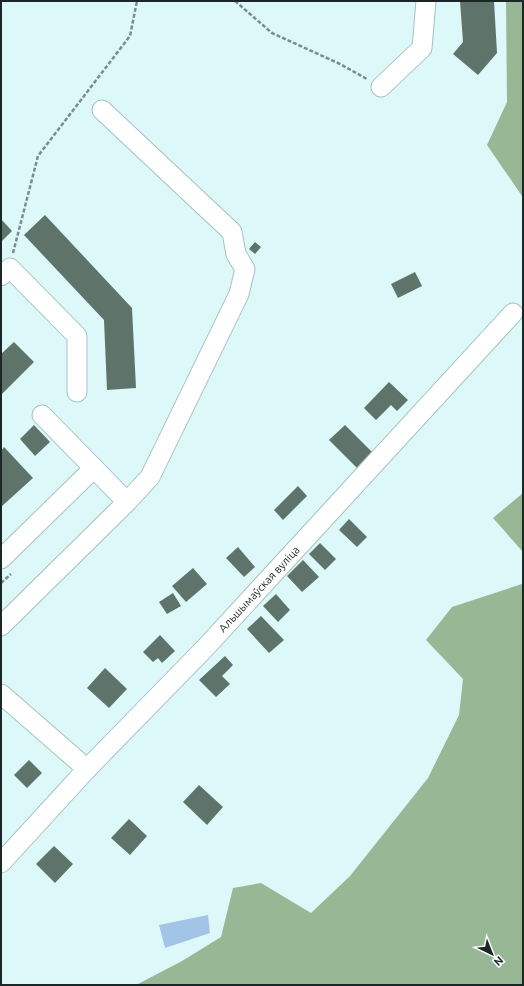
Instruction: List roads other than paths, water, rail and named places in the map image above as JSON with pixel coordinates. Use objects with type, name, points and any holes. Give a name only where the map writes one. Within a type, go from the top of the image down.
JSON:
[{"type":"street","points":[[381,87],[422,48],[426,1]]},
{"type":"street","points":[[1,626],[127,502],[150,477],[239,294],[244,269],[236,254],[232,232],[102,110]]},
{"type":"street","points":[[5,272],[77,336],[77,392]]},
{"type":"street","name":"Альшымаўская вуліца","points":[[1,863],[87,769],[206,647],[513,313]]},
{"type":"street","points":[[42,415],[127,502]]},
{"type":"street","points":[[1,559],[94,468]]},
{"type":"street","points":[[1,694],[87,769]]},
{"type":"water","points":[[208,915],[210,933],[165,948],[159,925]]}]
